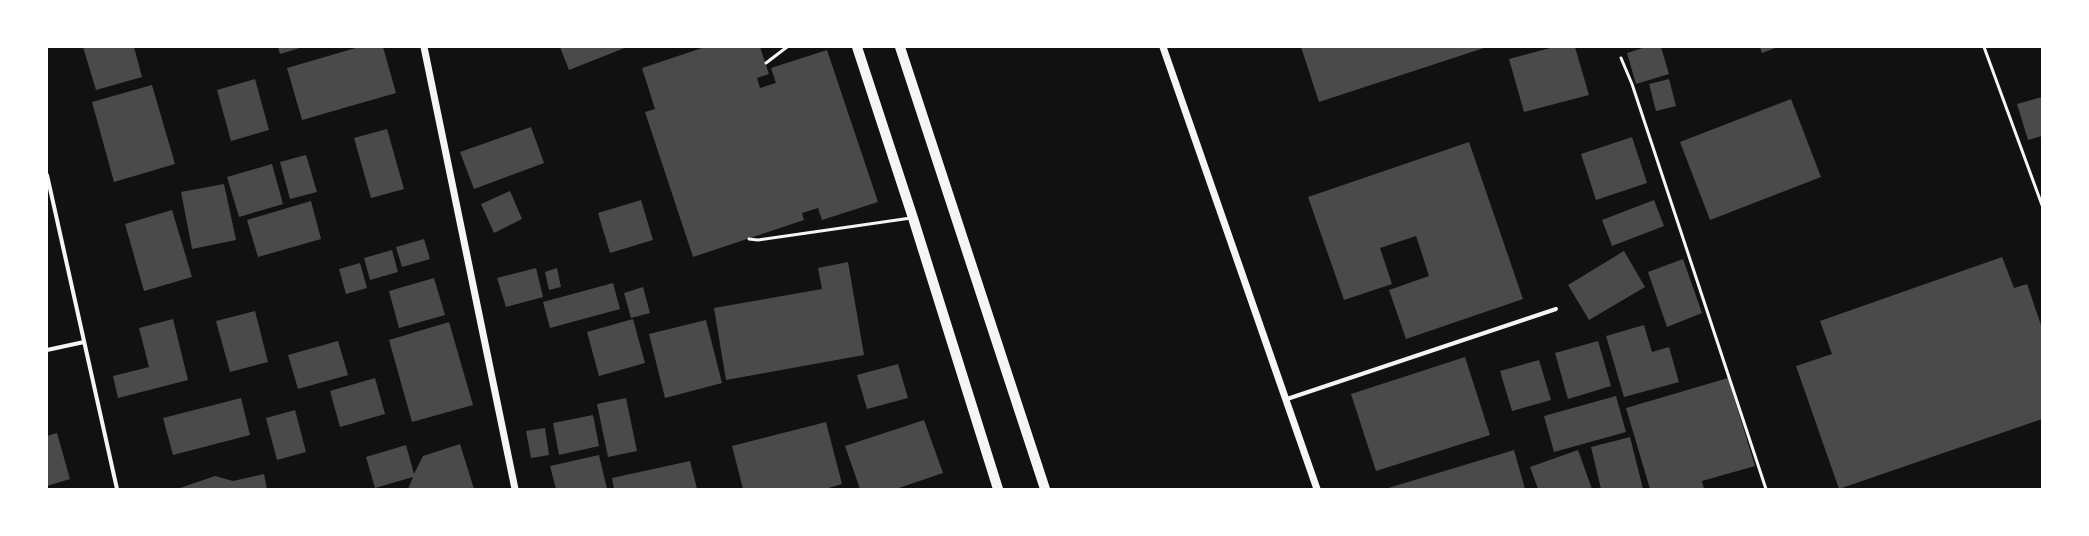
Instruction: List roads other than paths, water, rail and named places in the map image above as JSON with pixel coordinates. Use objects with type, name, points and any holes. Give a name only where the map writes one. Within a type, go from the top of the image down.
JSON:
[{"type":"main road","points":[[856,47],[913,218],[998,489]]},
{"type":"main road","points":[[900,47],[1045,489]]},
{"type":"street","points":[[424,47],[515,489]]},
{"type":"street","points":[[1163,47],[1287,399],[1317,489]]},
{"type":"street","points":[[47,175],[117,489]]},
{"type":"street","points":[[1287,399],[1556,309]]},
{"type":"street","points":[[47,350],[84,342]]},
{"type":"lane","points":[[766,63],[787,47]]},
{"type":"lane","points":[[1984,47],[2042,205]]},
{"type":"lane","points":[[1621,58],[1632,84],[1766,489]]},
{"type":"lane","points":[[749,238],[758,240],[913,218]]}]
